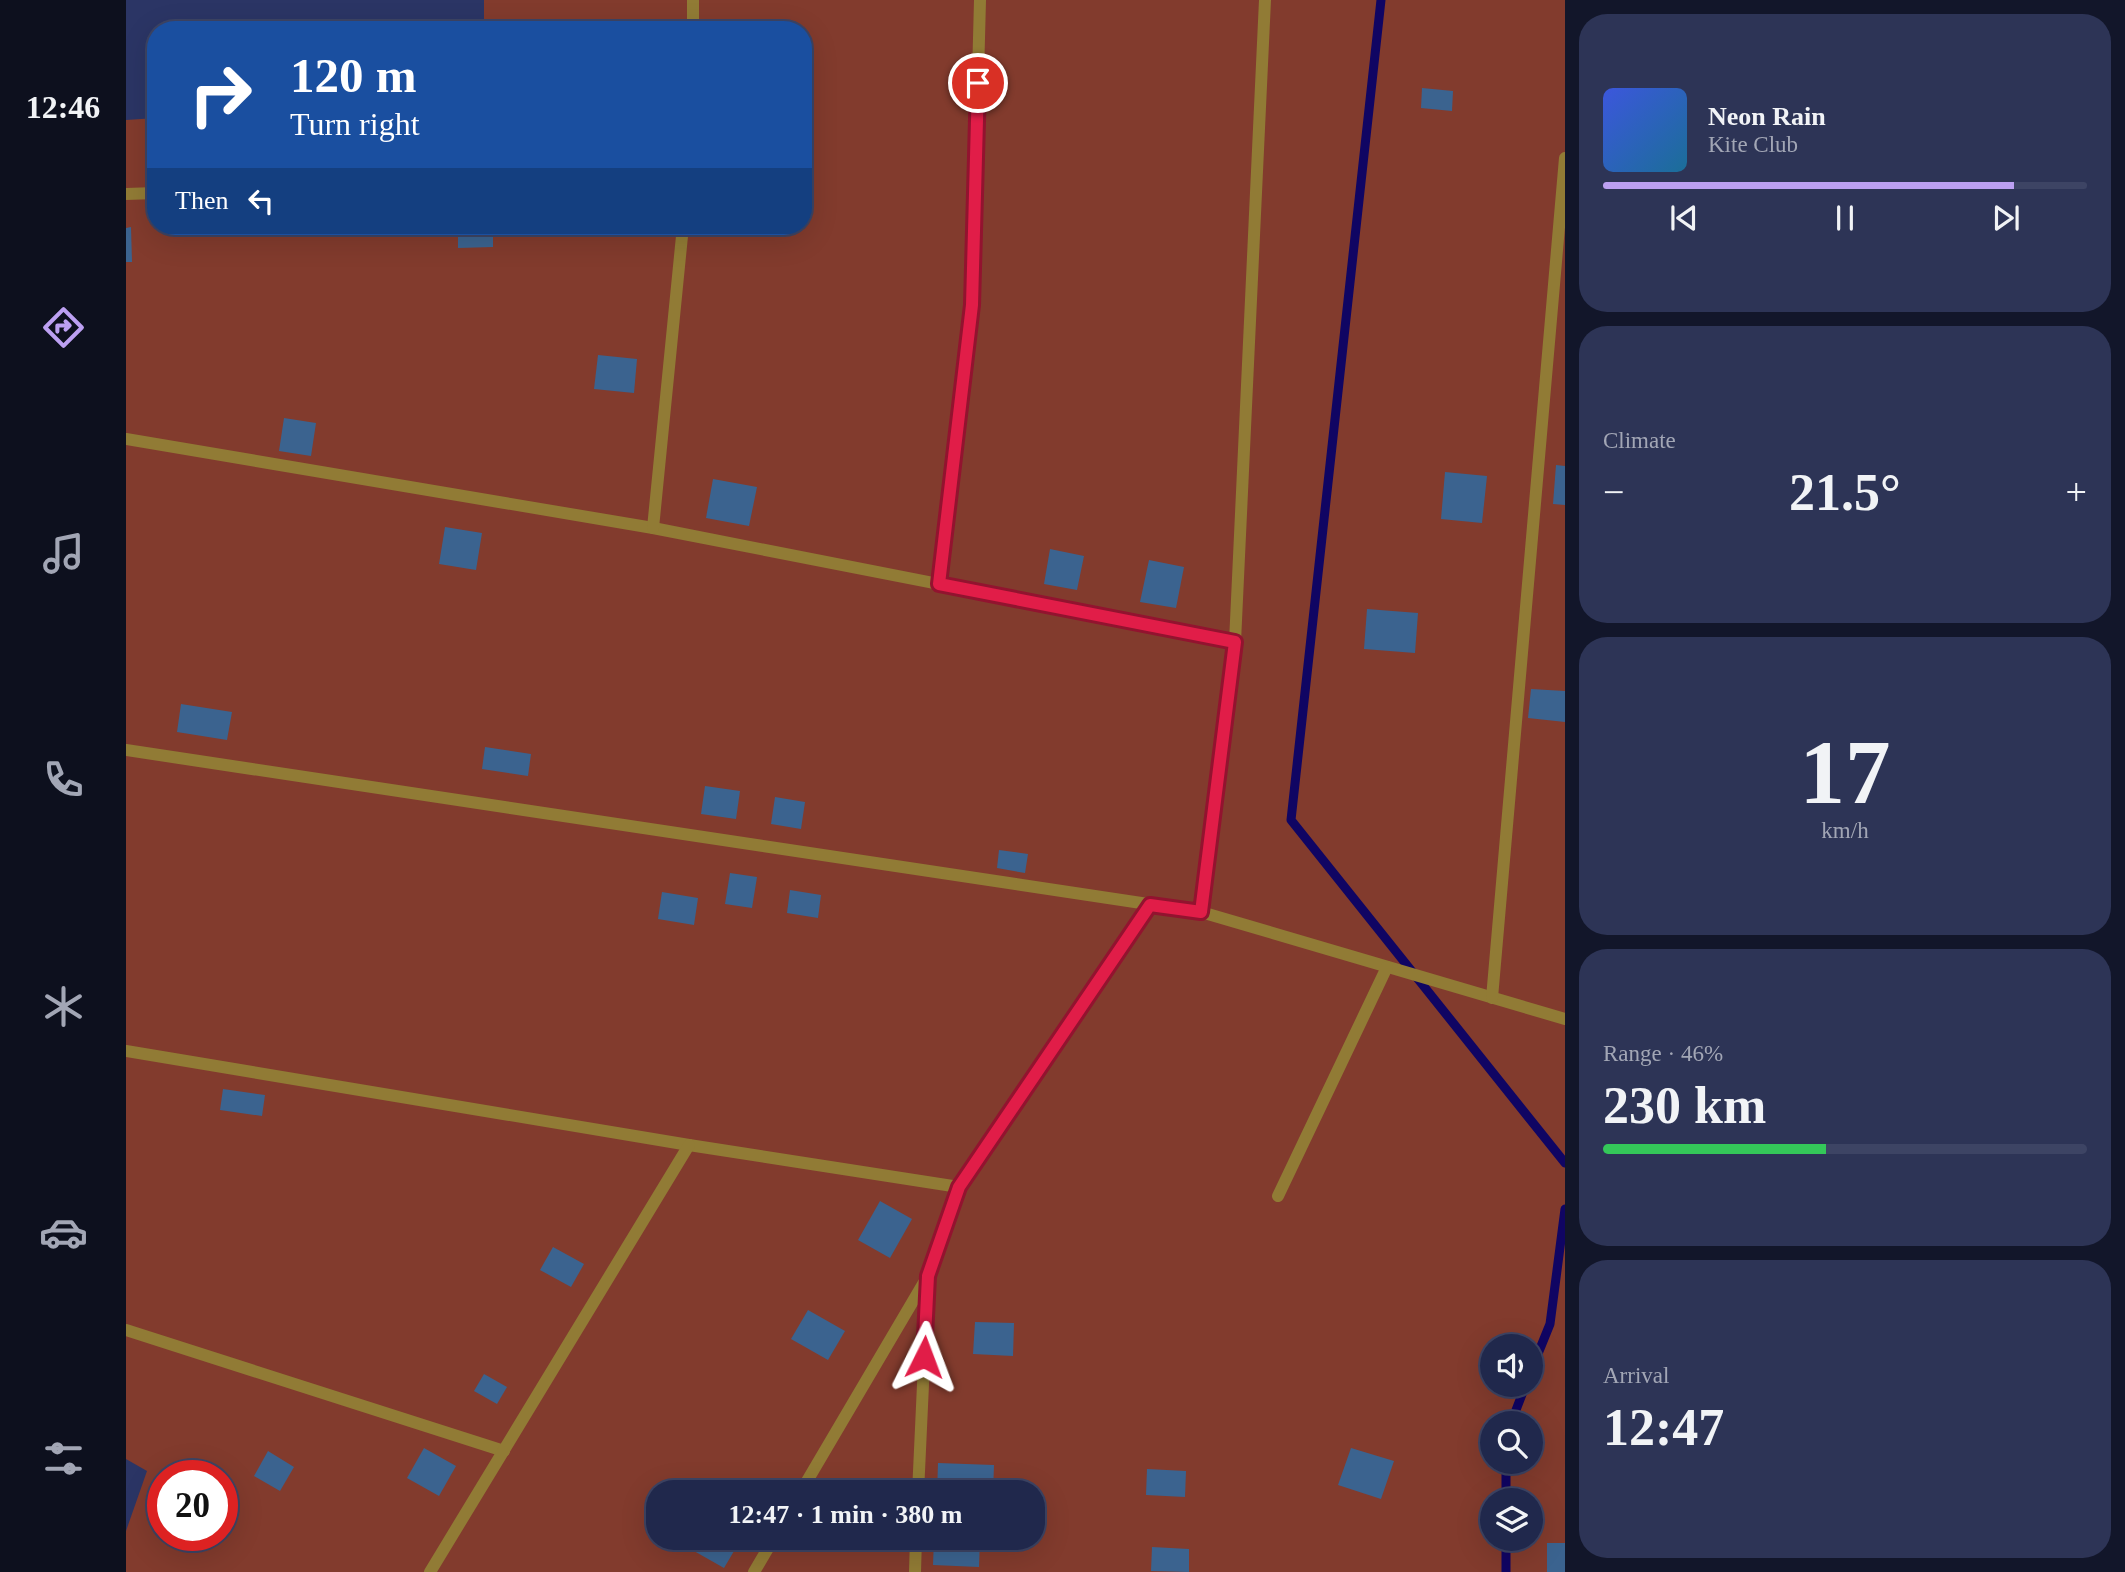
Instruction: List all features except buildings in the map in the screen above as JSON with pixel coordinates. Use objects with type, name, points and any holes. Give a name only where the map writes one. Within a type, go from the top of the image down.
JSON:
[{"type":"lane","points":[[693,21],[694,0]]},
{"type":"lane","points":[[939,584],[972,305],[981,0]]},
{"type":"lane","points":[[1201,912],[1235,642],[1265,0]]},
{"type":"lane","points":[[1492,998],[1565,158]]},
{"type":"lane","points":[[126,194],[147,193]]},
{"type":"lane","points":[[653,528],[682,235]]},
{"type":"lane","points":[[126,439],[653,528],[1235,642]]},
{"type":"lane","points":[[126,750],[1201,912],[1565,1019]]},
{"type":"lane","points":[[808,1480],[928,1276],[959,1187],[1150,905]]},
{"type":"lane","points":[[1278,1196],[1387,967]]},
{"type":"lane","points":[[126,1051],[959,1187]]},
{"type":"lane","points":[[430,1572],[689,1145]]},
{"type":"lane","points":[[919,1480],[928,1276]]},
{"type":"lane","points":[[126,1330],[504,1451]]},
{"type":"lane","points":[[754,1572],[767,1550]]},
{"type":"lane","points":[[915,1572],[916,1550]]},
{"type":"shaded area","points":[[484,0],[1565,0],[1565,1572],[126,1572],[126,1531],[147,1471],[126,1459],[126,120],[147,119],[147,235],[812,235],[812,21],[483,21]]},
{"type":"waterway","points":[[1381,0],[1291,820],[1565,1163]]},
{"type":"waterway","points":[[1543,1341],[1550,1324],[1565,1209]]},
{"type":"waterway","points":[[1516,1411],[1521,1397]]},
{"type":"waterway","points":[[1506,1474],[1506,1488]]},
{"type":"waterway","points":[[1506,1551],[1506,1572]]},
{"type":"route","points":[[924,1357],[928,1276],[959,1187],[1150,905],[1201,912],[1235,642],[939,584],[972,305],[978,83]]}]
